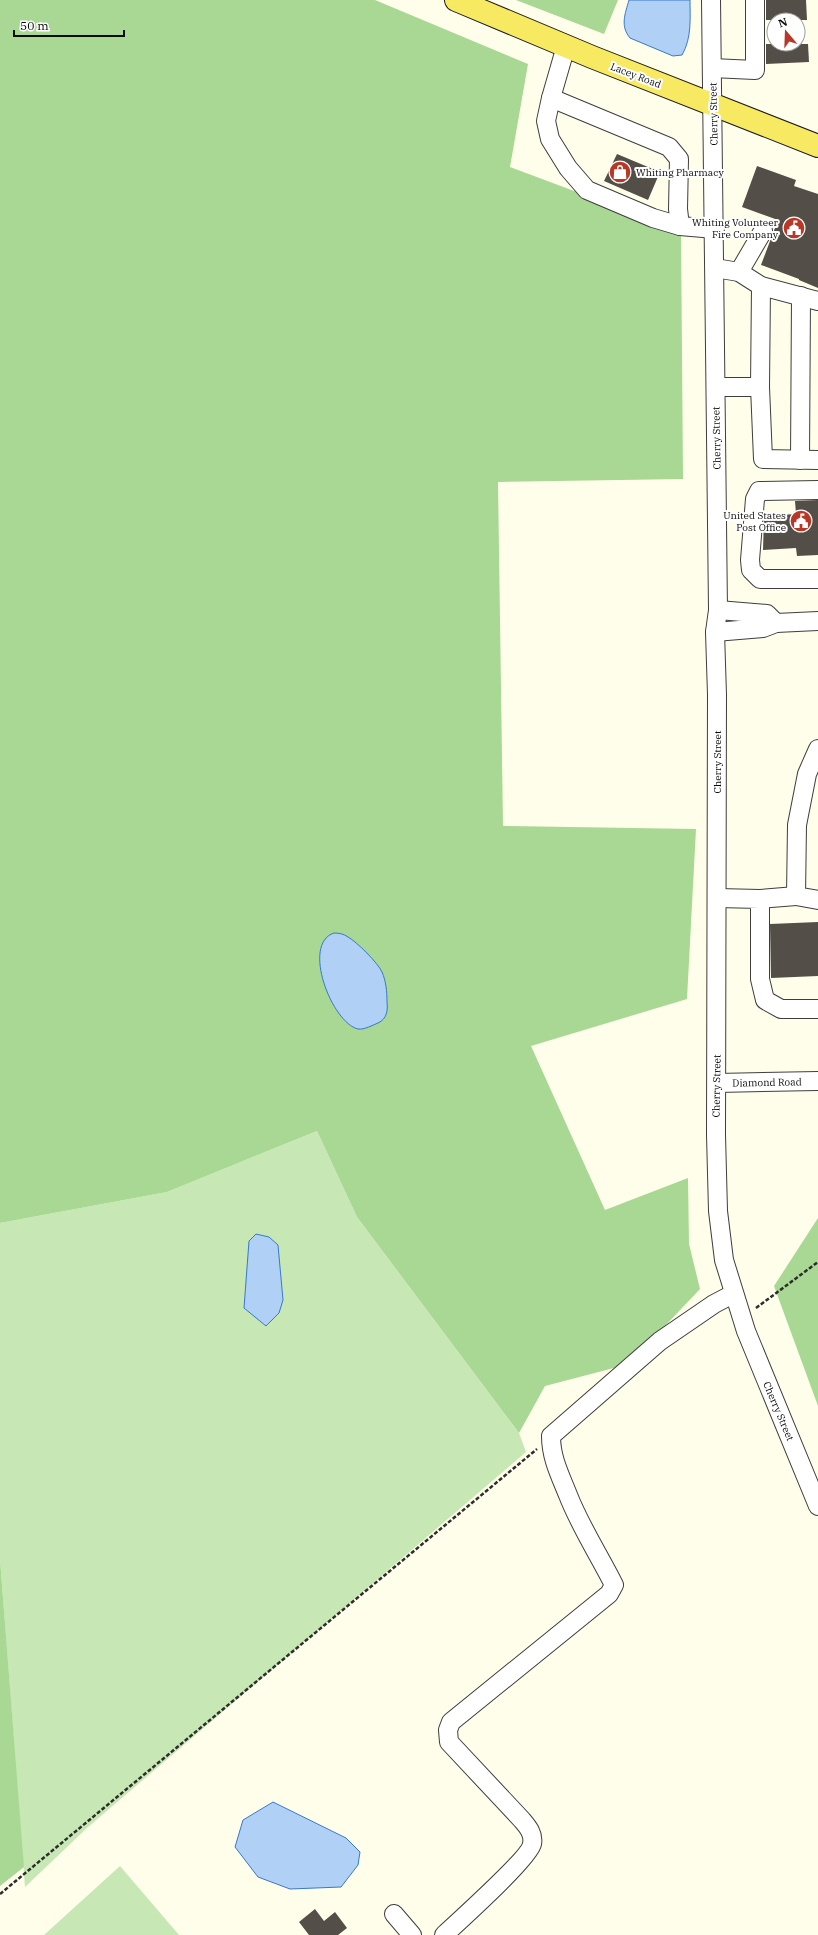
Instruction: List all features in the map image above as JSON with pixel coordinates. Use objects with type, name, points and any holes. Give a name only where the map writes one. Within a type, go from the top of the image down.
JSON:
[{"type":"main road","name":"Lacey Road","points":[[456,0],[566,46],[818,146]]},
{"type":"street","name":"Cherry Street","points":[[711,0],[715,229],[714,268],[718,610],[715,632],[717,703],[718,898],[716,1135],[718,1211],[724,1260],[742,1321],[818,1506]]},
{"type":"street","points":[[712,68],[755,70],[755,0]]},
{"type":"street","points":[[566,46],[546,121],[550,139],[568,168],[587,190],[653,218],[680,226],[715,229]]},
{"type":"street","points":[[551,98],[670,147],[679,159],[678,209],[680,226]]},
{"type":"street","points":[[739,272],[763,231]]},
{"type":"street","points":[[714,268],[739,272],[761,286],[818,301]]},
{"type":"street","points":[[761,286],[760,387],[763,459],[818,460]]},
{"type":"street","points":[[800,460],[801,296]]},
{"type":"street","points":[[716,387],[760,387]]},
{"type":"street","points":[[818,490],[759,492],[755,499],[750,560],[751,570],[760,578],[818,579]]},
{"type":"street","points":[[718,610],[767,614],[776,623]]},
{"type":"street","points":[[715,632],[764,628],[776,623],[818,621]]},
{"type":"street","points":[[796,896],[797,825],[807,774],[818,749]]},
{"type":"street","points":[[718,898],[760,899],[796,896],[818,900]]},
{"type":"street","points":[[760,899],[760,979],[765,1000],[781,1009],[818,1009]]},
{"type":"street","name":"Diamond Road","points":[[717,1083],[818,1081]]},
{"type":"street","points":[[444,1935],[521,1860],[532,1845],[532,1833],[522,1820],[449,1742],[448,1730],[451,1722],[609,1594],[614,1585],[574,1511],[557,1470],[551,1446],[551,1436],[660,1341],[714,1304],[733,1294]]},
{"type":"street","points":[[394,1914],[412,1935]]},
{"type":"path","points":[[742,1321],[766,1300],[818,1262]]},
{"type":"path","points":[[0,1894],[551,1436]]},
{"type":"green space","points":[[0,0],[375,0],[528,64],[510,167],[681,231],[683,479],[498,482],[503,826],[696,829],[687,999],[531,1046],[605,1210],[688,1178],[689,1244],[700,1289],[629,1364],[545,1386],[519,1433],[357,1217],[317,1131],[167,1192],[0,1223]]},
{"type":"green space","points":[[516,0],[618,0],[604,34]]},
{"type":"green space","points":[[317,1131],[357,1217],[519,1433],[526,1452],[88,1827],[25,1887],[0,1559],[0,1223],[167,1192]]},
{"type":"green space","points":[[818,1218],[818,1406],[774,1286]]},
{"type":"green space","points":[[0,1559],[24,1867],[0,1886]]},
{"type":"green space","points":[[120,1866],[179,1935],[44,1935]]},
{"type":"water","points":[[629,0],[690,0],[689,35],[682,55],[673,56],[630,38],[624,24]]},
{"type":"water","points":[[334,933],[345,935],[357,943],[376,963],[383,975],[387,994],[386,1014],[381,1021],[363,1029],[358,1029],[348,1024],[330,999],[324,983],[320,967],[320,952],[324,940]]},
{"type":"water","points":[[256,1234],[269,1237],[278,1245],[283,1300],[279,1313],[266,1326],[244,1308],[249,1241]]},
{"type":"water","points":[[273,1802],[346,1838],[360,1852],[358,1865],[341,1887],[290,1889],[258,1877],[235,1847],[243,1820]]},
{"type":"building","points":[[766,0],[806,0],[807,20],[806,12],[766,12]]},
{"type":"building","points":[[806,44],[808,44],[809,62],[766,64],[766,52],[806,52]]},
{"type":"building","points":[[617,154],[660,172],[648,200],[604,181]]},
{"type":"building","points":[[757,166],[796,180],[794,186],[818,194],[818,288],[799,279],[761,265],[778,220],[742,207]]},
{"type":"building","points":[[818,500],[818,555],[797,556],[796,548],[763,550],[764,516],[796,514],[795,501]]},
{"type":"building","points":[[818,922],[818,976],[771,978],[770,924]]},
{"type":"building","points":[[315,1909],[324,1921],[335,1912],[347,1928],[338,1935],[309,1935],[299,1922]]},
{"type":"place","name":"Whiting Pharmacy","points":[[620,172]]},
{"type":"place","name":"Whiting Volunteer Fire Company","points":[[794,228]]},
{"type":"place","name":"United States Post Office","points":[[801,521]]}]
